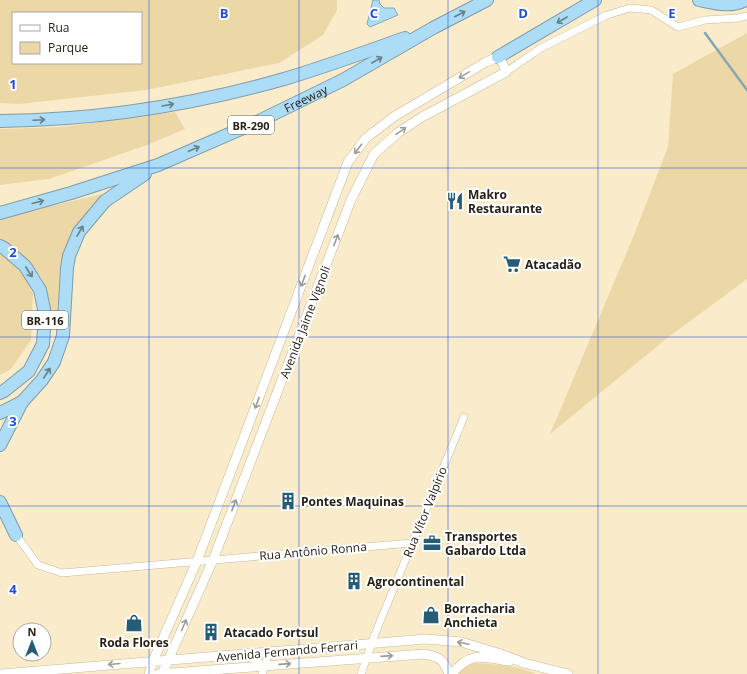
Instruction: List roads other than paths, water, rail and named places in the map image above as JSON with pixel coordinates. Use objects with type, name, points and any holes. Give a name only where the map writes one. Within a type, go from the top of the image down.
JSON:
[{"type":"highway","name":"Freeway","points":[[0,213],[71,193],[158,165],[257,122],[336,83],[433,28],[487,0]]},
{"type":"highway","points":[[498,57],[595,0]]},
{"type":"highway","points":[[699,0],[722,5],[745,0]]},
{"type":"highway","points":[[0,121],[84,116],[145,109],[199,99],[286,78],[433,28]]},
{"type":"highway","points":[[0,413],[22,402],[35,389],[49,371],[59,349],[63,336],[69,256],[79,232],[105,200],[158,165]]},
{"type":"highway","name":"BR-116","points":[[0,246],[25,266],[40,290],[45,314],[43,344],[29,371],[4,392],[0,393]]},
{"type":"highway","points":[[0,446],[22,402]]},
{"type":"highway","points":[[0,502],[16,535]]},
{"type":"street","name":"Avenida Jaime Vignoli","points":[[163,674],[213,560],[351,200],[374,154],[399,132],[422,117],[506,72],[541,48],[607,15],[630,8],[650,10],[678,27],[705,20],[747,16]]},
{"type":"street","name":"Avenida Jaime Vignoli","points":[[149,674],[153,661],[197,561],[348,162],[366,138],[395,116],[498,57]]},
{"type":"street","points":[[498,57],[506,72]]},
{"type":"street","points":[[482,65],[484,74],[489,81]]},
{"type":"street","points":[[310,262],[325,268]]},
{"type":"street","name":"Rua Vítor Valpírio","points":[[361,674],[412,543],[464,417]]},
{"type":"street","name":"Rua Antônio Ronna","points":[[0,513],[38,564],[62,573],[412,543]]},
{"type":"street","name":"Avenida Fernando Ferrari","points":[[1,674],[426,640],[461,642],[501,654],[548,671],[568,674]]},
{"type":"street","points":[[240,654],[244,654],[263,670],[269,652]]},
{"type":"street","name":"Avenida Fernando Ferrari","points":[[157,674],[263,670],[366,658],[424,654],[437,656],[444,662],[450,674]]},
{"type":"street","points":[[450,674],[468,659],[479,657],[524,663]]},
{"type":"water","points":[[373,0],[379,0],[380,4],[384,8],[394,8],[398,15],[370,27],[367,24]]},
{"type":"waterway","points":[[705,33],[747,90]]},
{"type":"place","name":"Makro Restaurante","points":[[455,201]]},
{"type":"place","name":"Atacadão","points":[[512,264]]},
{"type":"place","name":"Pontes Maquinas","points":[[288,501]]},
{"type":"place","name":"Transportes Gabardo Ltda","points":[[432,543]]},
{"type":"place","name":"Agrocontinental","points":[[354,581]]},
{"type":"place","name":"Borracharia Anchieta","points":[[431,615]]},
{"type":"place","name":"Roda Flores","points":[[134,623]]},
{"type":"place","name":"Atacado Fortsul","points":[[211,632]]}]
